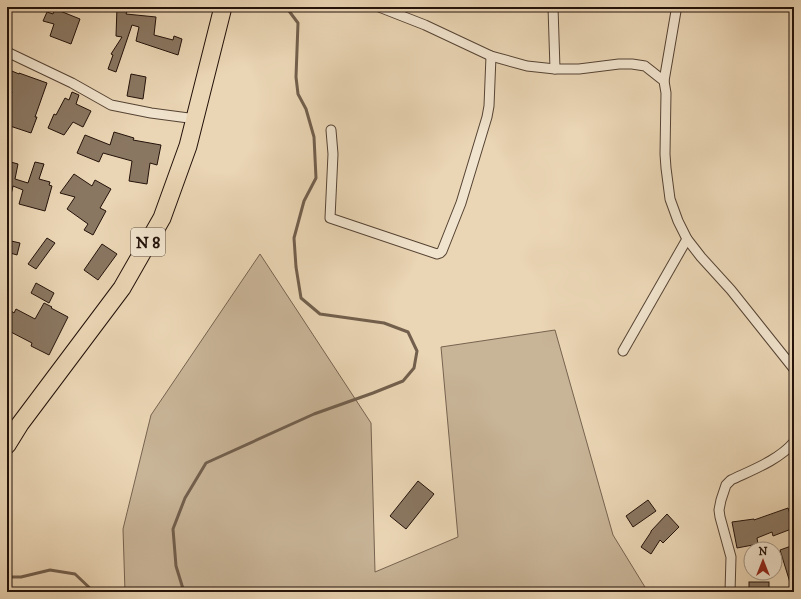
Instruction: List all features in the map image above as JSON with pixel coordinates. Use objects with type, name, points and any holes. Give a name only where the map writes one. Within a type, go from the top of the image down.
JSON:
[{"type":"highway","name":"N 8","points":[[7,445],[20,424],[122,288],[162,218],[188,146],[224,7]]},
{"type":"street","points":[[379,7],[425,25],[491,56],[527,66],[555,69],[579,69],[619,64],[632,64],[645,66],[664,81]]},
{"type":"street","points":[[553,7],[555,69]]},
{"type":"street","points":[[676,12],[664,81],[666,93],[665,154],[670,199],[678,221],[687,238],[794,369]]},
{"type":"street","points":[[7,52],[72,83],[111,105],[151,113],[196,118]]},
{"type":"street","points":[[331,130],[333,154],[330,218],[436,254],[440,253],[442,252],[461,203],[487,117],[489,106],[491,56]]},
{"type":"street","points":[[623,351],[687,238]]},
{"type":"street","points":[[730,592],[731,557],[719,510],[720,500],[726,484],[731,480],[776,458],[794,442]]},
{"type":"shaded area","points":[[260,254],[371,423],[375,572],[458,537],[441,347],[555,330],[613,535],[648,592],[125,592],[123,529],[151,415]]},
{"type":"building","points":[[117,7],[129,7],[126,14],[156,17],[154,35],[173,40],[174,36],[182,39],[178,55],[136,41],[139,27],[132,25],[116,72],[108,69],[113,55],[111,54],[122,37],[116,36]]},
{"type":"building","points":[[55,9],[80,19],[71,44],[50,36],[54,24],[43,21],[47,12],[53,14]]},
{"type":"building","points":[[7,69],[47,83],[31,133],[7,125],[7,107],[12,92],[7,90]]},
{"type":"building","points":[[131,74],[146,77],[143,99],[127,96]]},
{"type":"building","points":[[72,92],[79,95],[76,104],[91,111],[83,127],[73,122],[64,135],[48,128],[54,114],[56,115],[65,98],[69,100]]},
{"type":"building","points":[[114,132],[134,138],[133,140],[161,145],[157,165],[150,163],[147,184],[129,181],[132,161],[103,153],[99,162],[77,153],[85,135],[110,145]]},
{"type":"building","points":[[7,161],[18,164],[15,179],[28,183],[35,162],[44,164],[39,179],[50,182],[49,185],[52,186],[45,211],[19,204],[23,190],[13,186],[10,199],[7,199]]},
{"type":"building","points":[[74,174],[92,186],[95,180],[111,189],[100,208],[106,211],[93,235],[84,230],[88,224],[67,209],[75,197],[60,193]]},
{"type":"building","points":[[47,238],[55,243],[36,269],[28,264]]},
{"type":"building","points":[[7,240],[20,243],[17,255],[7,252]]},
{"type":"building","points":[[102,244],[117,254],[98,280],[84,270]]},
{"type":"building","points":[[36,283],[54,293],[49,303],[31,293]]},
{"type":"building","points":[[44,303],[68,317],[49,355],[31,346],[32,343],[7,330],[7,308],[14,313],[16,309],[35,319]]},
{"type":"building","points":[[418,481],[434,494],[406,529],[390,516]]},
{"type":"building","points":[[648,500],[656,511],[633,527],[626,516]]},
{"type":"building","points":[[788,508],[794,528],[773,536],[772,532],[757,538],[758,541],[743,541],[743,547],[737,548],[732,522],[754,520]]},
{"type":"building","points":[[667,514],[679,527],[663,543],[660,540],[651,554],[641,547],[651,531]]},
{"type":"building","points":[[794,545],[794,589],[792,589],[783,560],[783,549]]},
{"type":"building","points":[[749,582],[769,582],[769,592],[749,592]]},
{"type":"waterway","points":[[184,592],[176,566],[173,529],[185,498],[206,463],[314,414],[403,381],[414,368],[417,351],[408,332],[384,323],[320,314],[301,298],[296,267],[294,238],[304,201],[316,178],[314,137],[306,109],[298,94],[296,77],[298,23],[286,7]]},
{"type":"waterway","points":[[7,576],[21,577],[50,570],[75,574],[94,592]]}]
